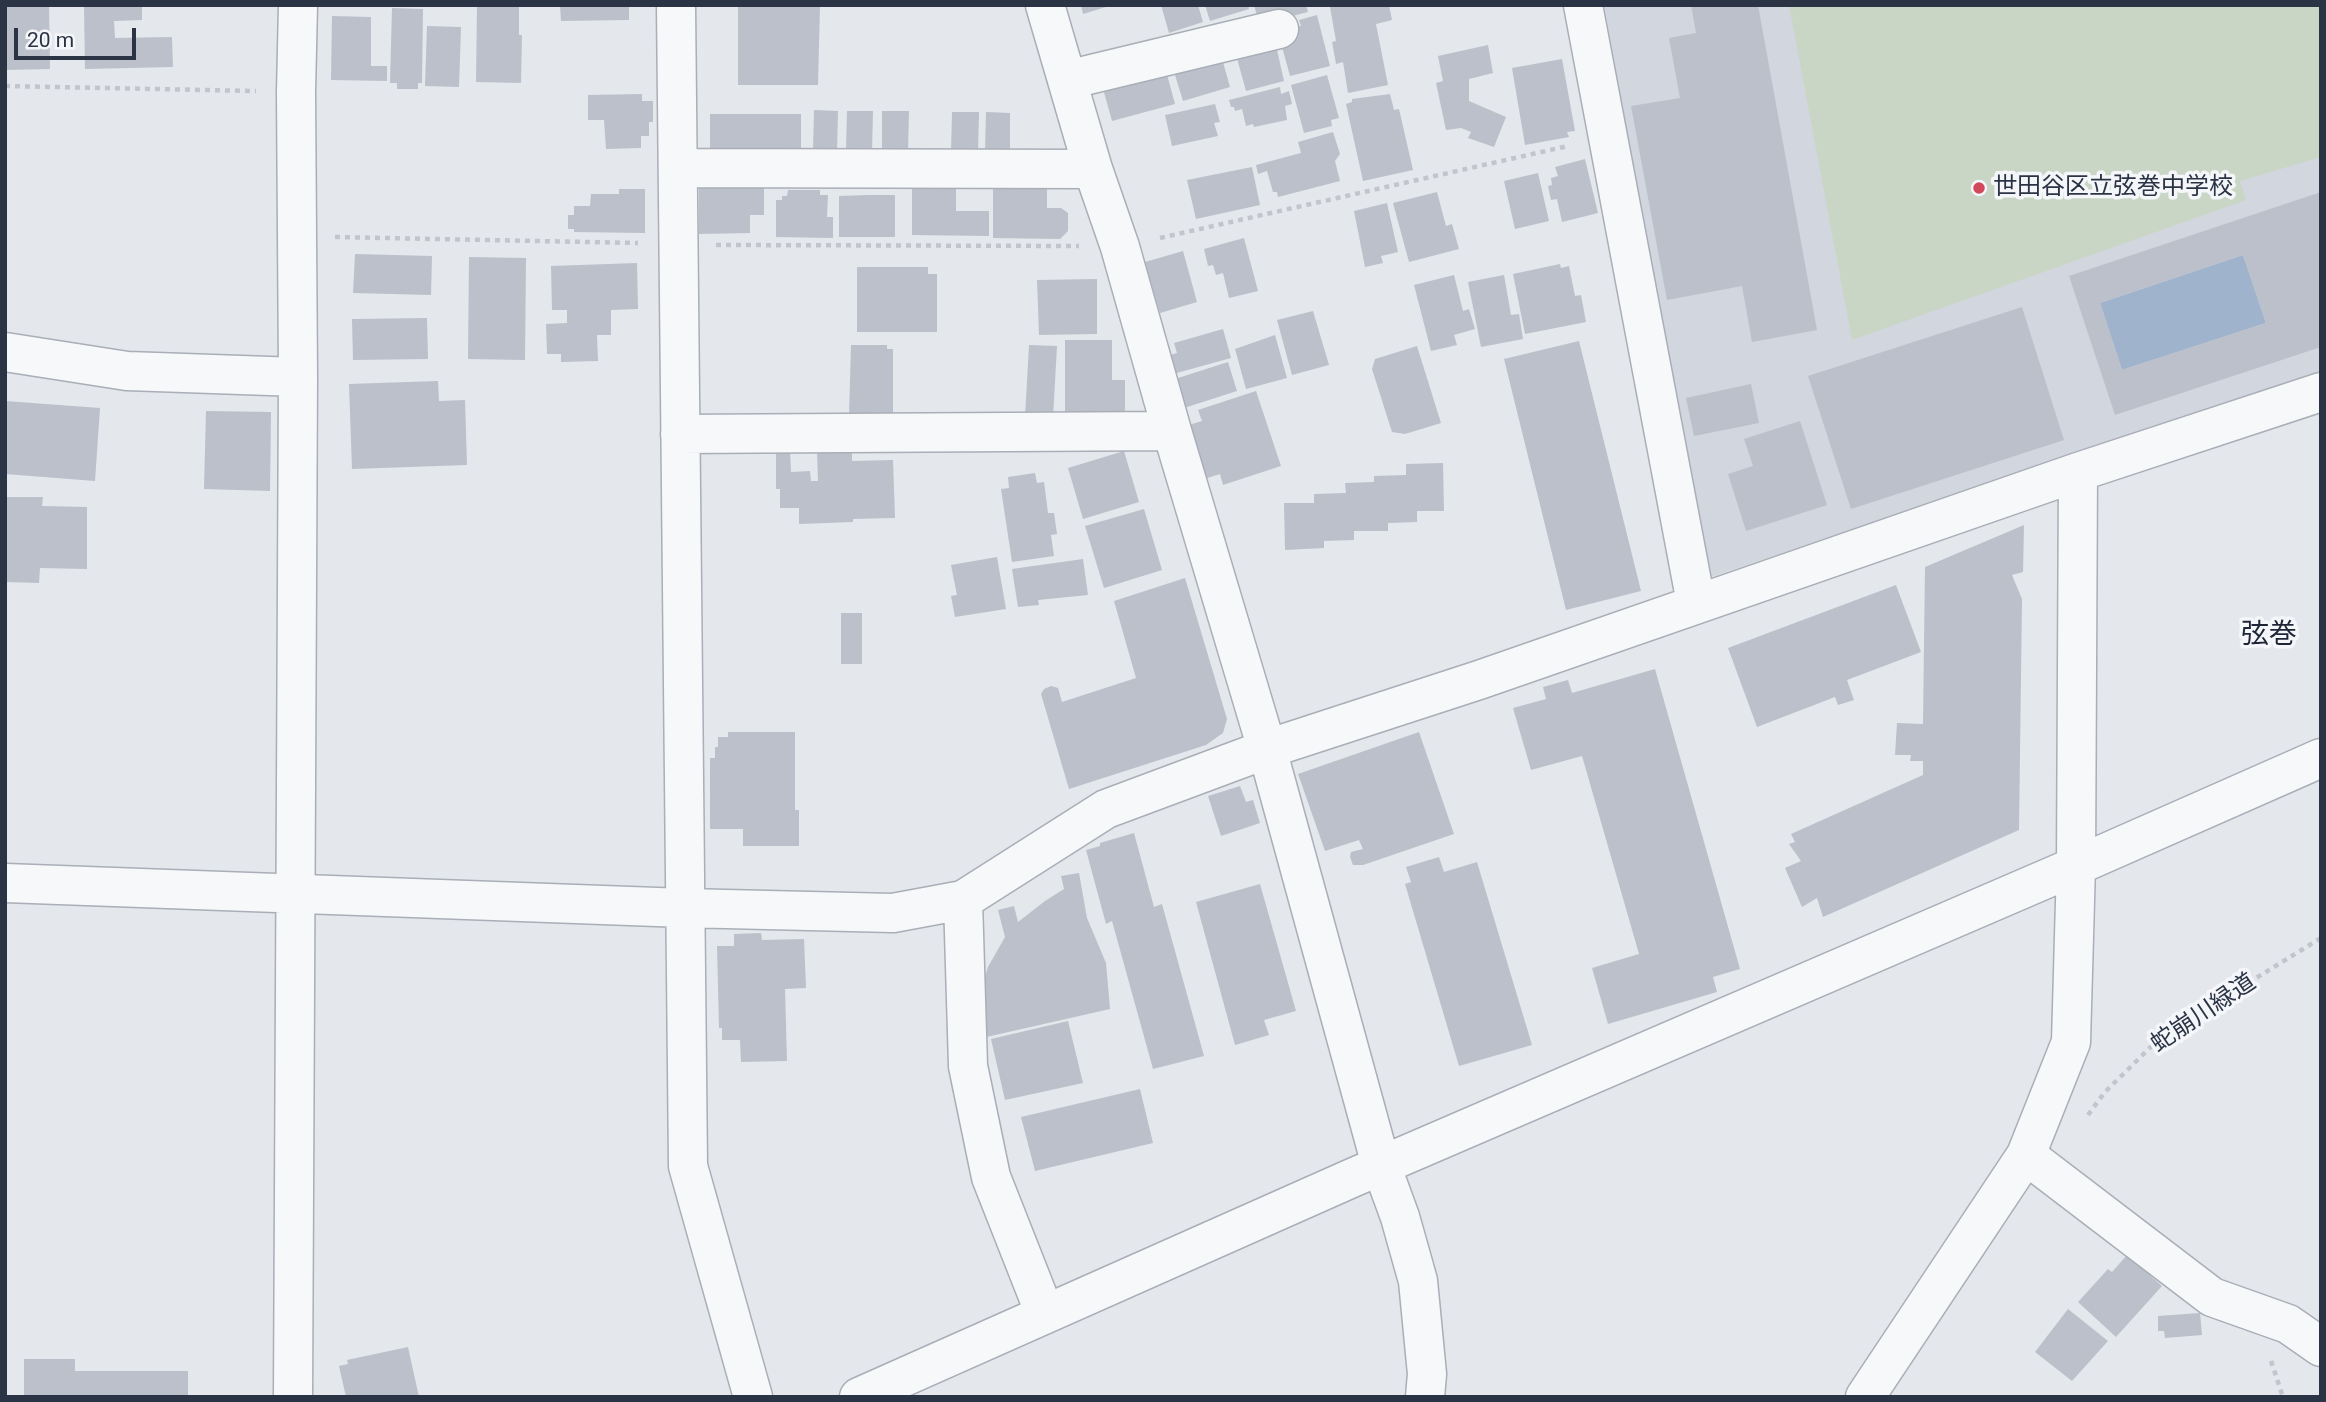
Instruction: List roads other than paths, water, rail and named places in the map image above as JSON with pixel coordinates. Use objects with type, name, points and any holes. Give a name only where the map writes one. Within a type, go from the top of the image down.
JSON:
[{"type":"street","points":[[293,1397],[298,5]]},
{"type":"street","points":[[676,5],[688,1166],[752,1397]]},
{"type":"street","points":[[1045,5],[1093,169],[1121,247],[1172,431],[1267,749],[1381,1165],[1400,1217],[1418,1281],[1427,1374],[1424,1397]]},
{"type":"street","points":[[1583,5],[1696,603]]},
{"type":"street","points":[[1067,80],[1279,29]]},
{"type":"street","points":[[678,168],[1093,169]]},
{"type":"street","points":[[5,352],[127,371],[298,377]]},
{"type":"street","points":[[5,883],[893,913],[963,900],[1106,809],[1267,749],[1479,680],[2078,472],[2321,393]]},
{"type":"street","points":[[680,434],[1172,431]]},
{"type":"street","points":[[1865,1397],[2036,1162],[2071,1042],[2076,866],[2078,472]]},
{"type":"street","points":[[859,1397],[1381,1165],[2321,758]]},
{"type":"street","points":[[963,900],[968,1066],[991,1177],[1045,1314]]},
{"type":"street","points":[[2036,1162],[2212,1297],[2288,1324],[2321,1347]]},
{"type":"water","points":[[2243,255],[2266,323],[2122,370],[2100,303]]},
{"type":"place","name":"世田谷区立弦巻中学校","points":[[1979,188]]},
{"type":"district","name":"弦巻","points":[[2269,636]]}]
